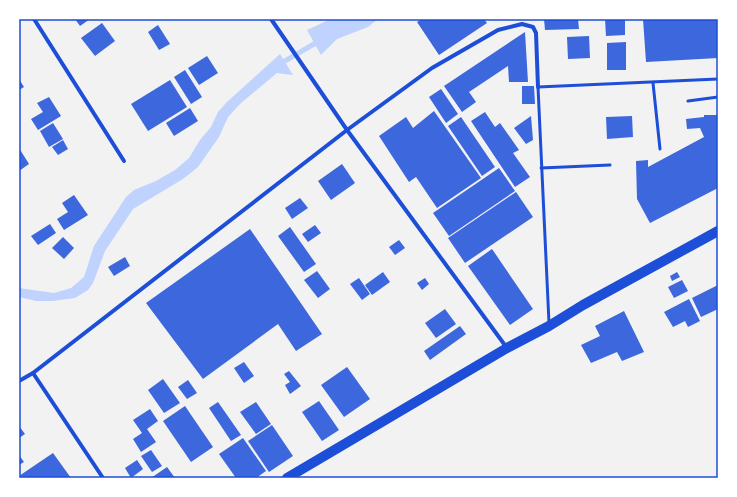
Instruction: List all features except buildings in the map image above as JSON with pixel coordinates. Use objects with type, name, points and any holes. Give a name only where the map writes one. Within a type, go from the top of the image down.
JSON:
[{"type":"main road","points":[[287,478],[507,348],[549,326],[643,270],[718,231]]},
{"type":"street","points":[[34,19],[124,161]]},
{"type":"street","points":[[271,19],[285,42],[347,130],[507,348]]},
{"type":"street","points":[[19,381],[33,373],[347,130],[432,68],[498,30],[516,25],[528,24],[533,27],[536,34],[538,87]]},
{"type":"street","points":[[33,373],[103,478]]},
{"type":"lane","points":[[549,326],[538,87],[718,79]]},
{"type":"lane","points":[[653,82],[660,149]]},
{"type":"lane","points":[[688,101],[718,97]]},
{"type":"lane","points":[[541,168],[610,165]]},
{"type":"water","points":[[331,19],[378,19],[368,27],[337,39],[321,55],[307,30]]},
{"type":"water","points":[[280,54],[293,75],[277,73],[241,103],[228,117],[219,137],[198,167],[183,179],[133,209],[105,251],[93,283],[88,290],[75,298],[53,301],[36,301],[19,297],[19,288],[54,293],[71,288],[84,277],[94,246],[126,197],[134,190],[156,181],[175,170],[189,158],[200,140],[211,127],[218,112]]},
{"type":"waterway","points":[[278,65],[319,41]]}]
